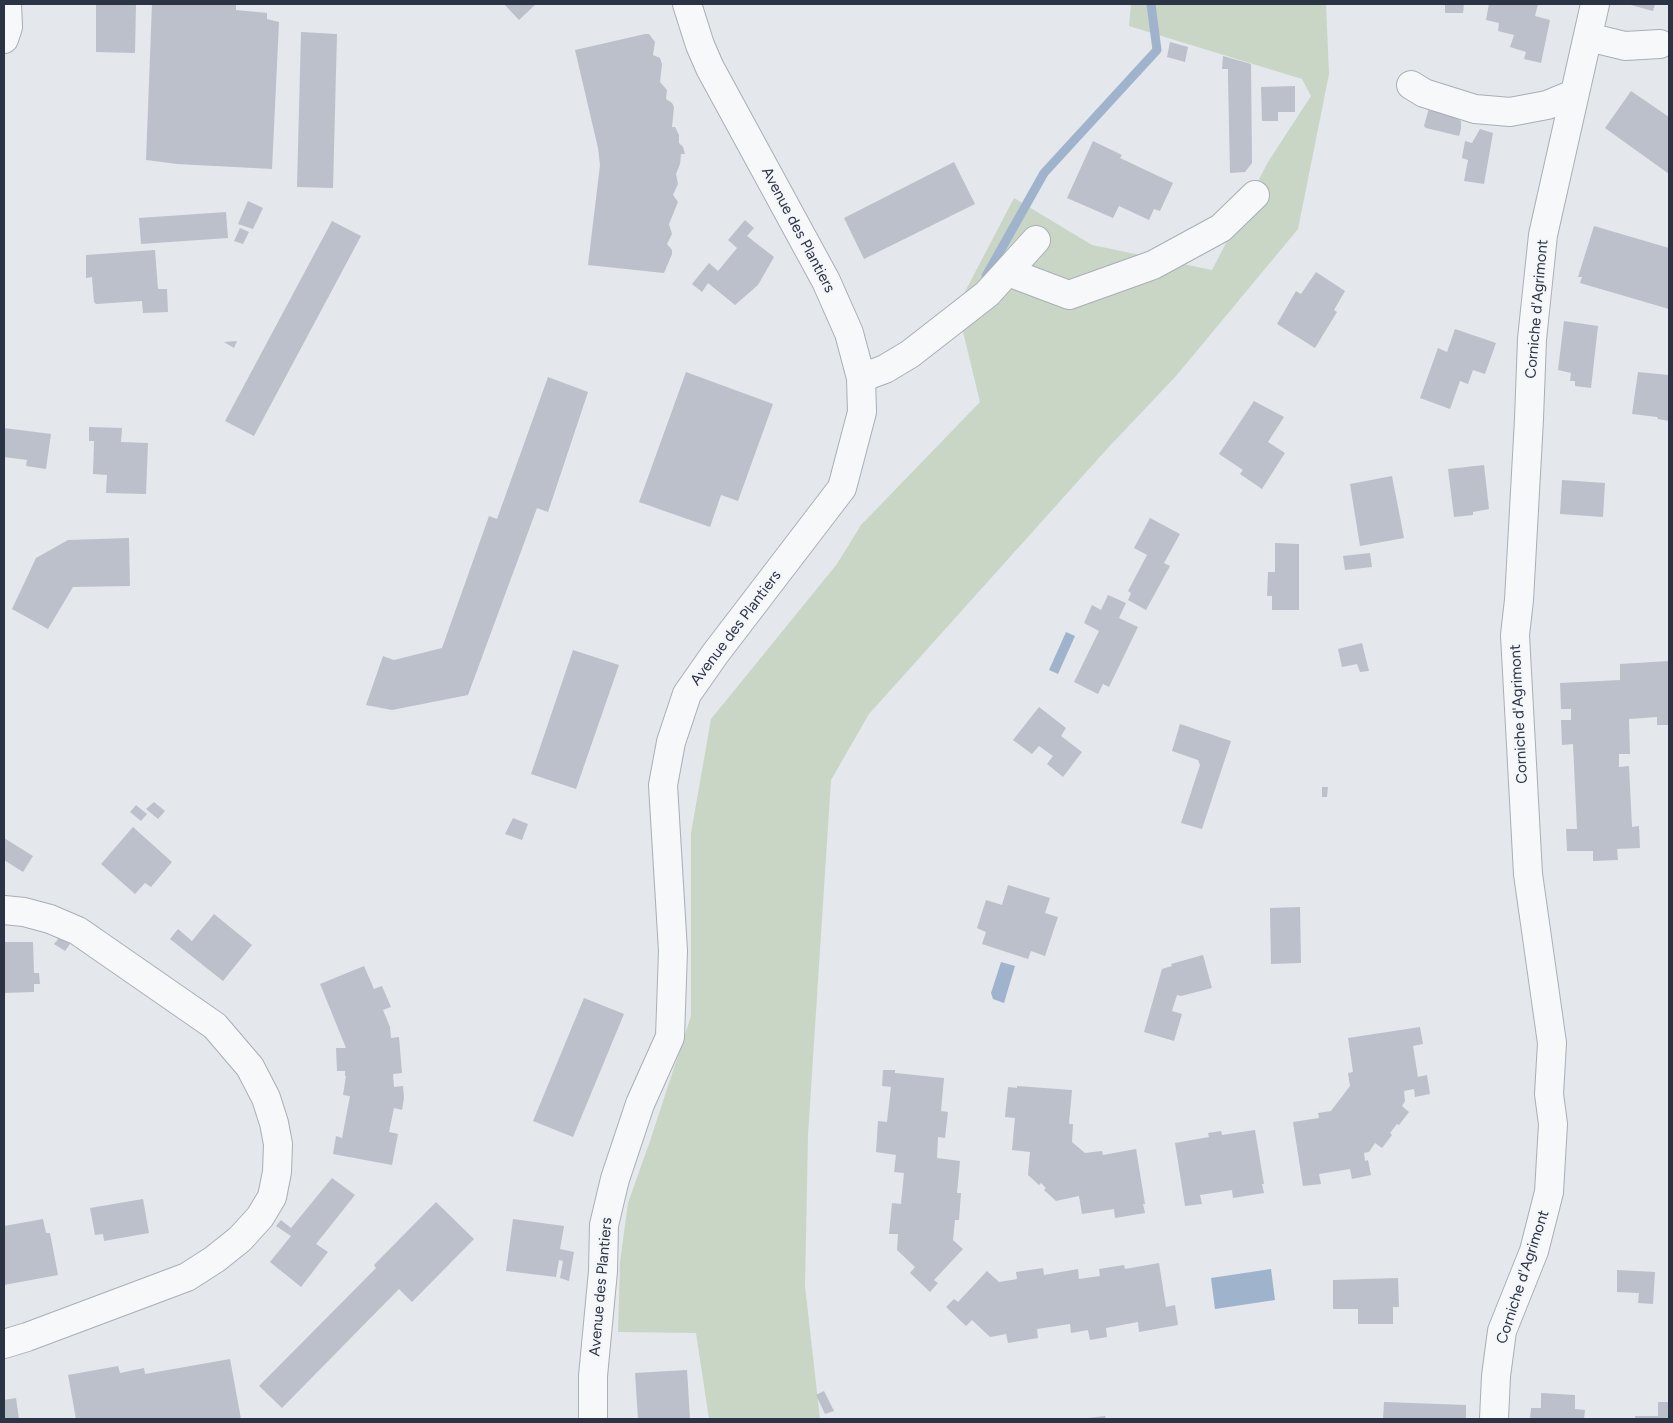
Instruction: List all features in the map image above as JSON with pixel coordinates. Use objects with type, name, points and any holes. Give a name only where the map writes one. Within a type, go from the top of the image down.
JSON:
[{"type":"street","points":[[4,39],[8,27],[7,4]]},
{"type":"street","name":"Avenue des Plantiers","points":[[593,1419],[594,1376],[603,1271],[604,1225],[615,1178],[640,1104],[670,1037],[673,951],[663,785],[671,742],[686,694],[842,488],[862,412],[862,378],[850,333],[826,281],[710,68],[700,45],[687,4]]},
{"type":"street","name":"Corniche d'Agrimont","points":[[1494,1419],[1496,1376],[1502,1331],[1534,1251],[1549,1192],[1553,1124],[1549,1094],[1552,1043],[1528,874],[1515,635],[1529,419],[1532,339],[1543,235],[1595,4]]},
{"type":"street","points":[[1588,37],[1625,46],[1666,45]]},
{"type":"street","points":[[1411,85],[1424,93],[1475,109],[1510,112],[1547,105],[1574,94]]},
{"type":"street","points":[[1008,272],[1069,295],[1153,265],[1221,228],[1255,194]]},
{"type":"street","points":[[862,378],[885,369],[910,354],[988,294],[1036,240]]},
{"type":"street","points":[[4,910],[24,912],[50,919],[78,931],[215,1026],[250,1067],[266,1098],[278,1144],[277,1172],[272,1197],[260,1218],[215,1259],[188,1277],[4,1344]]},
{"type":"green space","points":[[1131,4],[1326,4],[1329,74],[1298,229],[1176,376],[1106,450],[869,714],[831,780],[808,1135],[805,1286],[820,1419],[709,1419],[696,1333],[618,1332],[620,1262],[628,1203],[691,1016],[691,833],[711,719],[837,564],[861,525],[980,402],[957,307],[1014,198],[1092,245],[1212,270],[1268,162],[1311,96],[1302,79],[1129,26]]},
{"type":"water","points":[[1066,632],[1075,636],[1058,674],[1049,670]]},
{"type":"water","points":[[1001,962],[1015,966],[1004,1003],[993,999],[991,993]]},
{"type":"water","points":[[1271,1269],[1275,1300],[1215,1309],[1211,1278]]},
{"type":"building","points":[[96,4],[136,4],[135,53],[96,52]]},
{"type":"building","points":[[152,4],[236,4],[236,10],[267,13],[267,19],[279,22],[272,169],[177,164],[146,160]]},
{"type":"building","points":[[504,4],[536,4],[519,20]]},
{"type":"building","points":[[1445,4],[1464,4],[1463,13],[1445,13]]},
{"type":"building","points":[[1489,4],[1538,4],[1535,16],[1550,20],[1541,63],[1524,59],[1526,52],[1510,47],[1514,35],[1498,31],[1499,23],[1486,20]]},
{"type":"building","points":[[1627,4],[1655,4],[1653,11]]},
{"type":"building","points":[[301,32],[337,34],[333,188],[297,187]]},
{"type":"building","points":[[649,34],[655,42],[653,55],[660,58],[662,64],[660,82],[667,90],[666,99],[674,107],[672,127],[675,127],[679,135],[679,143],[683,147],[685,154],[681,154],[676,174],[678,184],[673,195],[678,202],[669,224],[672,234],[667,244],[672,250],[672,254],[664,273],[588,265],[600,165],[598,148],[575,50]]},
{"type":"building","points":[[1170,42],[1188,47],[1185,62],[1167,57]]},
{"type":"building","points":[[1223,56],[1251,64],[1252,163],[1245,172],[1230,173],[1228,69],[1222,69]]},
{"type":"building","points":[[1295,86],[1295,112],[1278,112],[1278,121],[1262,121],[1261,87]]},
{"type":"building","points":[[1631,91],[1669,117],[1669,174],[1605,128]]},
{"type":"building","points":[[1429,108],[1460,114],[1458,119],[1461,121],[1459,136],[1426,128],[1424,126]]},
{"type":"building","points":[[1480,129],[1493,133],[1484,184],[1464,181],[1468,160],[1462,158],[1465,141],[1472,143]]},
{"type":"building","points":[[1093,141],[1122,155],[1120,158],[1173,183],[1160,211],[1154,209],[1149,220],[1119,206],[1113,218],[1067,198]]},
{"type":"building","points":[[954,162],[975,204],[864,259],[844,218]]},
{"type":"building","points":[[248,201],[263,208],[253,229],[238,224]]},
{"type":"building","points":[[226,212],[228,238],[141,244],[139,218]]},
{"type":"building","points":[[745,220],[754,228],[747,236],[774,257],[758,285],[735,305],[708,283],[702,292],[692,284],[709,263],[718,271],[737,248],[728,240]]},
{"type":"building","points":[[332,221],[361,236],[254,436],[225,421]]},
{"type":"building","points":[[1594,226],[1669,248],[1669,309],[1580,283],[1582,277],[1578,277]]},
{"type":"building","points":[[240,228],[249,232],[243,244],[234,241]]},
{"type":"building","points":[[155,250],[158,289],[167,289],[168,312],[143,313],[142,301],[96,304],[94,302],[92,277],[86,278],[86,255]]},
{"type":"building","points":[[1316,272],[1345,291],[1334,310],[1337,312],[1315,348],[1277,324],[1296,291],[1301,294]]},
{"type":"building","points":[[1564,321],[1598,326],[1591,388],[1575,386],[1575,381],[1570,381],[1571,373],[1558,370]]},
{"type":"building","points":[[1455,329],[1496,343],[1485,374],[1473,370],[1468,384],[1460,381],[1450,409],[1420,398],[1438,348],[1447,352]]},
{"type":"building","points":[[237,341],[234,348],[224,342]]},
{"type":"building","points":[[686,372],[773,404],[738,501],[721,495],[710,527],[639,502]]},
{"type":"building","points":[[1638,372],[1668,375],[1669,421],[1658,419],[1657,417],[1632,414]]},
{"type":"building","points":[[548,377],[588,392],[548,512],[537,508],[468,695],[392,710],[366,705],[383,656],[394,660],[442,648],[489,516],[497,519]]},
{"type":"building","points":[[1254,401],[1284,417],[1268,442],[1285,453],[1262,489],[1240,474],[1243,470],[1219,454]]},
{"type":"building","points":[[89,427],[122,428],[121,442],[148,443],[146,494],[106,493],[107,475],[93,474],[94,441],[89,441]]},
{"type":"building","points":[[4,428],[51,434],[46,469],[26,466],[27,460],[4,457]]},
{"type":"building","points":[[1484,465],[1489,509],[1473,512],[1473,515],[1454,517],[1448,469]]},
{"type":"building","points":[[1392,476],[1404,538],[1360,546],[1350,484]]},
{"type":"building","points":[[1562,480],[1605,483],[1603,517],[1560,514]]},
{"type":"building","points":[[1150,518],[1180,534],[1164,563],[1170,566],[1146,610],[1128,600],[1131,593],[1128,591],[1147,555],[1134,548]]},
{"type":"building","points":[[129,538],[130,586],[73,587],[48,629],[12,609],[36,558],[68,540]]},
{"type":"building","points":[[1275,543],[1299,544],[1299,610],[1272,610],[1272,596],[1267,596],[1268,572],[1275,572]]},
{"type":"building","points":[[1370,553],[1372,567],[1345,570],[1343,556]]},
{"type":"building","points":[[1108,595],[1126,603],[1119,618],[1138,627],[1109,687],[1103,684],[1098,694],[1074,682],[1099,631],[1084,623],[1092,605],[1101,610]]},
{"type":"building","points":[[1362,643],[1369,671],[1360,672],[1357,664],[1342,667],[1338,649]]},
{"type":"building","points":[[573,650],[619,665],[576,789],[531,774]]},
{"type":"building","points":[[1669,661],[1669,725],[1657,725],[1657,717],[1629,719],[1630,754],[1619,754],[1619,767],[1629,766],[1632,827],[1639,826],[1640,848],[1617,849],[1618,860],[1593,861],[1593,851],[1567,851],[1566,829],[1577,829],[1573,744],[1562,745],[1561,720],[1571,720],[1571,709],[1561,709],[1560,683],[1620,680],[1620,664]]},
{"type":"building","points":[[1039,707],[1066,728],[1061,736],[1082,752],[1063,777],[1047,764],[1053,756],[1039,746],[1032,754],[1013,740]]},
{"type":"building","points":[[1180,724],[1231,741],[1202,829],[1181,823],[1200,765],[1198,760],[1172,751]]},
{"type":"building","points":[[1322,787],[1328,787],[1327,797],[1322,797]]},
{"type":"building","points":[[154,802],[165,811],[158,819],[146,809]]},
{"type":"building","points":[[136,805],[147,814],[141,821],[130,812]]},
{"type":"building","points":[[513,818],[528,824],[522,840],[505,834]]},
{"type":"building","points":[[133,827],[172,862],[151,887],[145,883],[135,894],[101,864]]},
{"type":"building","points":[[4,838],[33,856],[23,872],[4,860]]},
{"type":"building","points":[[1008,885],[1050,898],[1045,913],[1058,917],[1045,956],[1031,951],[1028,959],[982,944],[986,932],[977,928],[986,900],[1002,905]]},
{"type":"building","points":[[1300,907],[1301,963],[1271,964],[1270,908]]},
{"type":"building","points":[[214,914],[252,945],[223,981],[170,939],[178,929],[192,941]]},
{"type":"building","points":[[60,937],[70,944],[65,951],[54,944]]},
{"type":"building","points":[[4,942],[33,942],[34,973],[39,973],[40,984],[34,984],[34,992],[4,993]]},
{"type":"building","points":[[1203,955],[1212,988],[1181,996],[1177,995],[1172,1011],[1182,1014],[1174,1041],[1144,1032],[1162,969],[1172,966],[1171,964]]},
{"type":"building","points":[[364,966],[374,989],[382,986],[391,1007],[383,1010],[390,1027],[391,1038],[399,1037],[402,1073],[393,1074],[394,1087],[403,1086],[404,1098],[402,1110],[394,1108],[389,1132],[398,1134],[392,1165],[333,1154],[336,1136],[342,1138],[350,1096],[343,1095],[345,1071],[337,1071],[336,1048],[346,1048],[320,984]]},
{"type":"building","points":[[584,998],[624,1014],[573,1137],[533,1121]]},
{"type":"building","points":[[1420,1027],[1423,1044],[1413,1046],[1418,1077],[1427,1075],[1430,1094],[1415,1097],[1414,1089],[1404,1091],[1405,1101],[1402,1106],[1409,1112],[1390,1133],[1392,1135],[1382,1148],[1375,1143],[1369,1152],[1364,1153],[1365,1161],[1368,1160],[1371,1175],[1352,1179],[1350,1169],[1319,1174],[1321,1184],[1303,1186],[1293,1122],[1319,1118],[1318,1113],[1331,1111],[1350,1086],[1348,1073],[1353,1072],[1348,1038]]},
{"type":"building","points":[[883,1070],[895,1070],[895,1073],[944,1078],[941,1111],[948,1112],[945,1138],[938,1137],[937,1158],[960,1161],[957,1193],[961,1193],[959,1220],[955,1220],[953,1240],[963,1249],[934,1280],[938,1283],[930,1292],[910,1273],[915,1267],[897,1250],[898,1234],[889,1234],[892,1203],[901,1204],[904,1173],[894,1172],[896,1155],[876,1152],[878,1121],[887,1122],[891,1087],[882,1086]]},
{"type":"building","points":[[1017,1086],[1072,1090],[1069,1124],[1073,1124],[1072,1142],[1085,1153],[1102,1151],[1103,1155],[1136,1149],[1145,1213],[1115,1218],[1114,1209],[1082,1214],[1079,1196],[1056,1201],[1044,1190],[1046,1188],[1041,1183],[1039,1185],[1028,1175],[1030,1152],[1012,1150],[1015,1118],[1005,1117],[1008,1087],[1017,1088]]},
{"type":"building","points":[[1255,1130],[1264,1193],[1233,1198],[1232,1190],[1200,1195],[1202,1204],[1185,1206],[1175,1143],[1209,1137],[1208,1133],[1221,1131],[1222,1135]]},
{"type":"building","points":[[332,1178],[355,1195],[316,1244],[328,1252],[301,1287],[270,1262],[291,1236],[276,1226],[281,1220],[291,1228]]},
{"type":"building","points":[[143,1199],[149,1233],[104,1241],[103,1234],[95,1235],[90,1208]]},
{"type":"building","points":[[436,1202],[474,1239],[412,1302],[399,1289],[282,1408],[259,1386],[376,1268],[374,1265]]},
{"type":"building","points":[[43,1219],[46,1233],[50,1233],[58,1275],[4,1285],[4,1226]]},
{"type":"building","points":[[513,1219],[564,1226],[560,1249],[574,1252],[569,1281],[560,1278],[563,1261],[559,1260],[556,1277],[506,1271]]},
{"type":"building","points":[[1159,1263],[1166,1307],[1175,1305],[1178,1325],[1139,1332],[1138,1322],[1106,1328],[1107,1337],[1090,1340],[1088,1330],[1071,1333],[1070,1324],[1037,1329],[1038,1338],[1008,1343],[1006,1334],[990,1337],[972,1320],[966,1326],[946,1307],[954,1299],[958,1302],[987,1271],[999,1282],[1017,1279],[1016,1272],[1043,1268],[1044,1275],[1078,1269],[1079,1279],[1100,1276],[1099,1269],[1124,1265],[1125,1269]]},
{"type":"building","points":[[1617,1270],[1655,1272],[1653,1304],[1638,1303],[1639,1293],[1617,1292]]},
{"type":"building","points":[[1398,1278],[1399,1307],[1393,1307],[1393,1324],[1358,1324],[1358,1309],[1333,1309],[1333,1280]]},
{"type":"building","points":[[230,1359],[241,1419],[76,1419],[68,1375],[118,1366],[120,1373],[144,1368],[145,1374]]},
{"type":"building","points":[[687,1370],[690,1419],[638,1419],[635,1373]]},
{"type":"building","points":[[824,1391],[834,1411],[825,1414],[816,1395]]},
{"type":"building","points":[[1541,1393],[1575,1395],[1575,1409],[1585,1410],[1584,1419],[1530,1419],[1531,1408],[1541,1408]]},
{"type":"building","points":[[16,1398],[19,1419],[4,1419],[4,1400]]},
{"type":"building","points":[[1384,1402],[1466,1405],[1466,1419],[1383,1419]]},
{"type":"building","points":[[1658,1402],[1669,1402],[1669,1419],[1635,1419],[1635,1416],[1658,1416]]},
{"type":"building","points":[[1105,1416],[1106,1419],[1088,1419],[1088,1418]]},
{"type":"waterway","points":[[986,276],[1044,173],[1157,50],[1151,4]]}]
